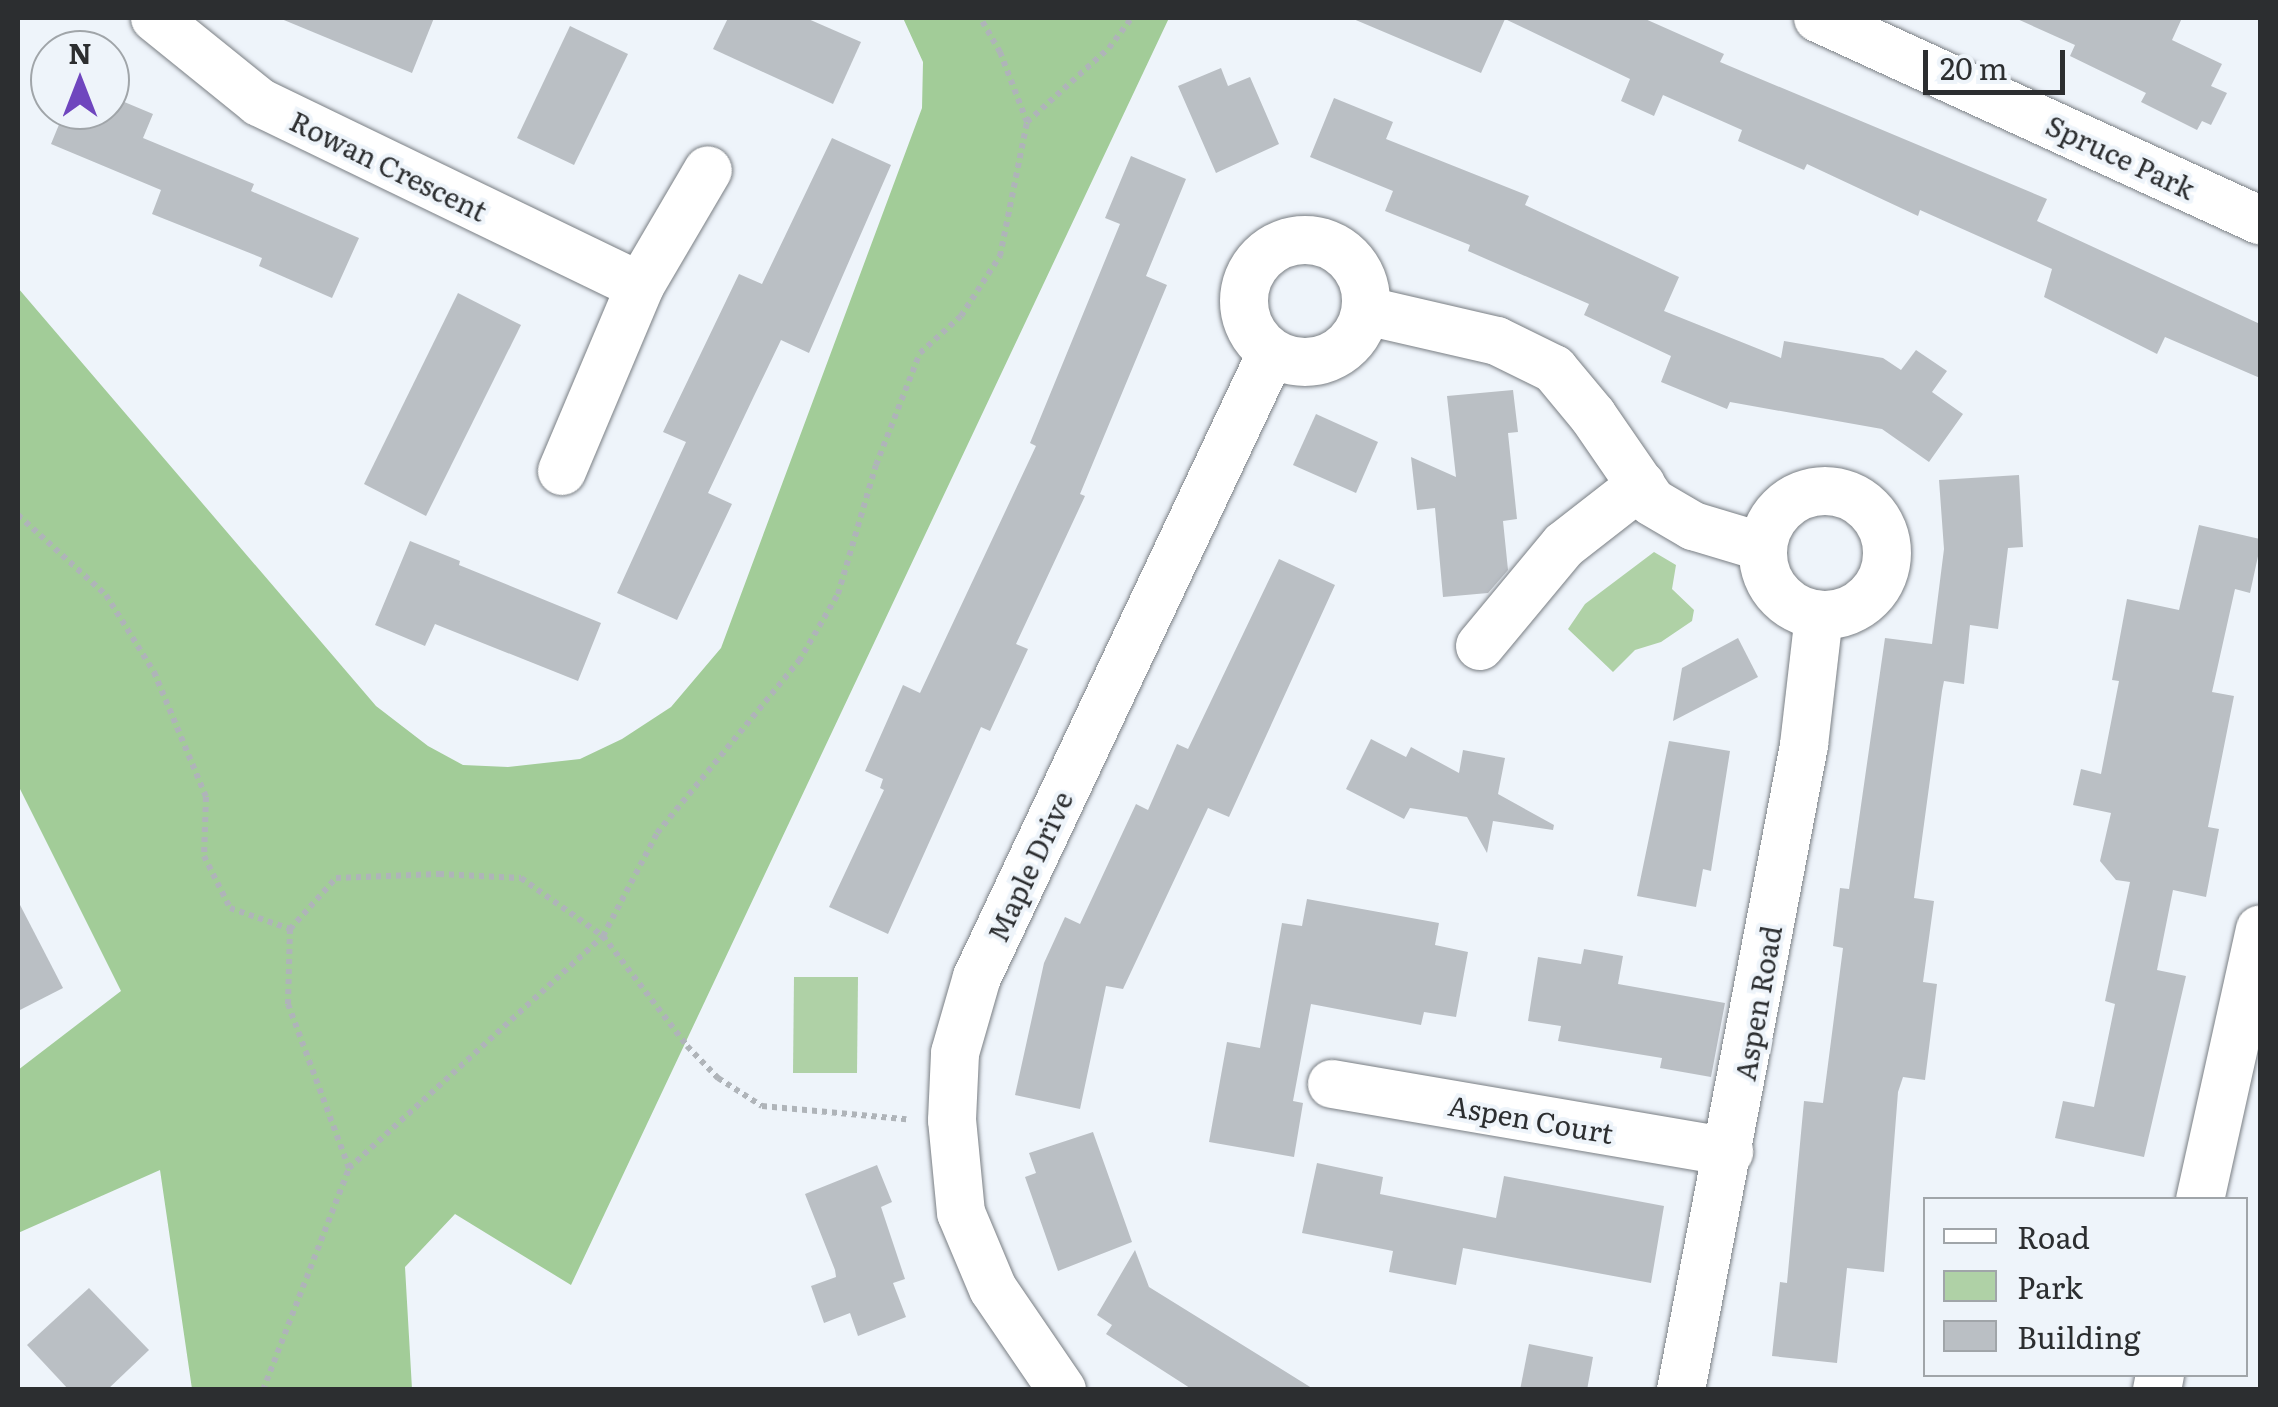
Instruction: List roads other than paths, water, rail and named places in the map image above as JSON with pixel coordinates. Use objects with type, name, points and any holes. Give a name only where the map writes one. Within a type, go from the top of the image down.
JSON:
[{"type":"street","name":"Rowan Crescent","points":[[154,18],[259,102],[640,286]]},
{"type":"street","name":"Spruce Park","points":[[1818,18],[2260,220]]},
{"type":"street","points":[[562,471],[640,286],[708,170]]},
{"type":"street","points":[[1302,239],[1343,252],[1358,269],[1366,290],[1366,311],[1354,339],[1330,358],[1300,363],[1271,354],[1255,338],[1245,318],[1243,296],[1249,275],[1262,257],[1280,245],[1302,239]]},
{"type":"street","points":[[1366,311],[1497,341],[1554,369],[1652,502],[1693,526],[1762,547]]},
{"type":"street","name":"Maple Drive","points":[[1062,1390],[993,1290],[960,1212],[952,1120],[955,1053],[976,978],[1271,354]]},
{"type":"street","points":[[1480,646],[1564,546],[1641,486]]},
{"type":"street","points":[[1838,492],[1858,499],[1874,513],[1884,531],[1885,573],[1860,606],[1820,615],[1796,608],[1777,593],[1765,571],[1762,547],[1768,526],[1797,497],[1838,492]]},
{"type":"street","name":"Aspen Road","points":[[1681,1390],[1730,1152],[1804,746],[1820,615]]},
{"type":"street","points":[[2201,1197],[2260,930]]},
{"type":"street","name":"Aspen Court","points":[[1332,1084],[1730,1152]]}]
